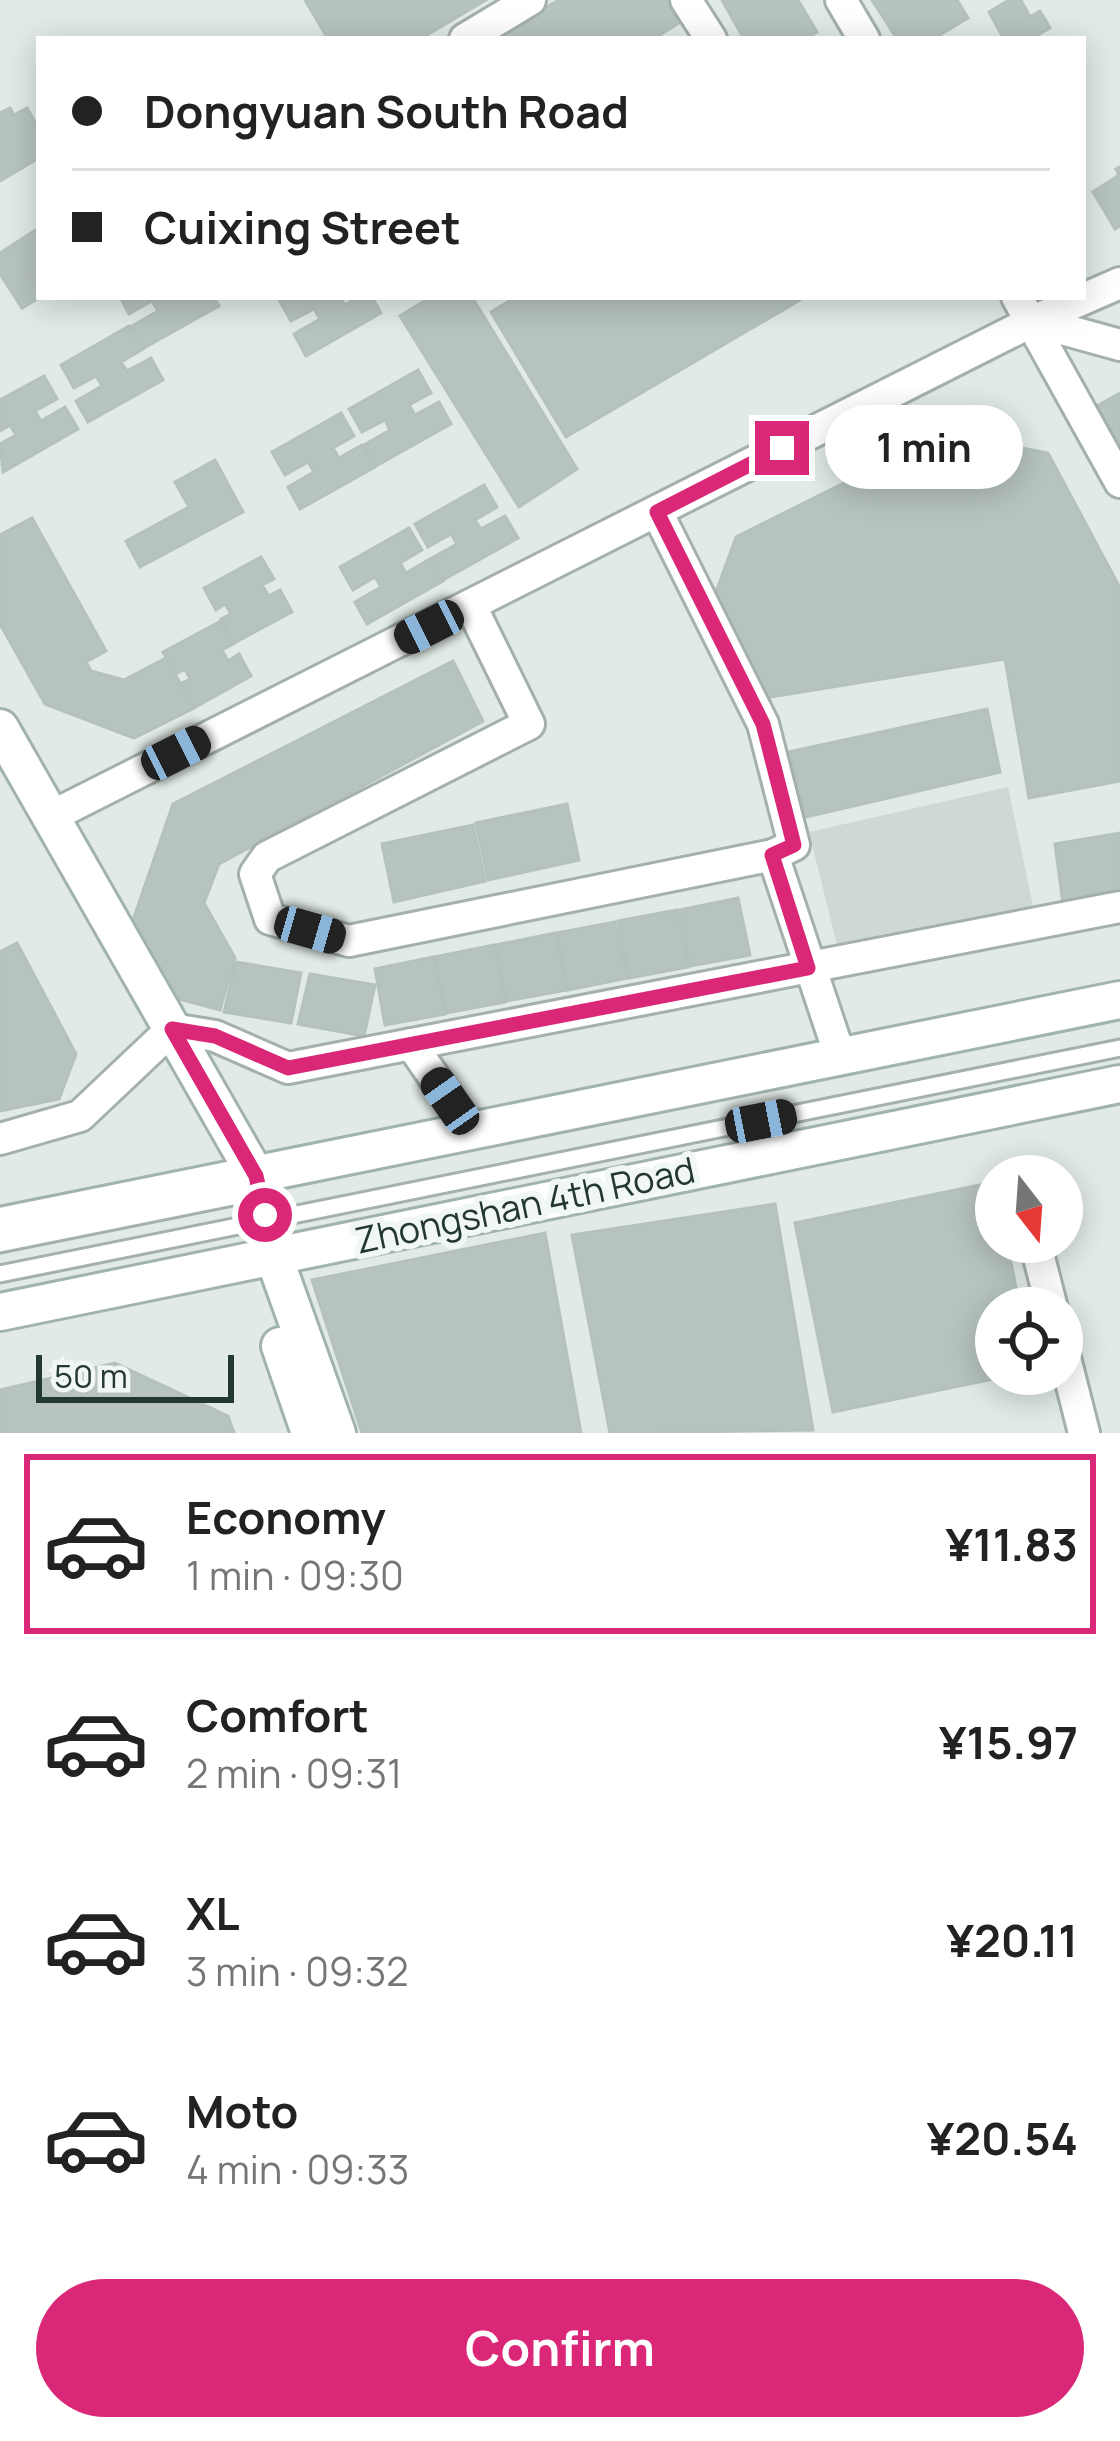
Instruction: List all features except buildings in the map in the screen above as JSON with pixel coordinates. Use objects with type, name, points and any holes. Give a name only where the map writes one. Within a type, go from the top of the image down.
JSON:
[{"type":"main road","points":[[0,728],[252,1214],[337,1433]]},
{"type":"main road","points":[[0,762],[164,1037]]},
{"type":"main road","name":"Zhongshan 4th Road","points":[[0,1312],[470,1129],[1120,1000]]},
{"type":"main road","name":"Zhongshan 4th Road","points":[[0,1226],[252,1214],[1120,1084]]},
{"type":"main road","points":[[252,1214],[310,1433]]},
{"type":"street","points":[[470,36],[530,0]]},
{"type":"street","points":[[686,0],[709,36]]},
{"type":"street","points":[[841,0],[859,36]]},
{"type":"street","points":[[1086,292],[1120,283]]},
{"type":"street","points":[[50,817],[657,512],[1025,309],[1058,300]]},
{"type":"street","points":[[1025,309],[1120,345]]},
{"type":"street","points":[[1025,309],[1120,482]]},
{"type":"street","points":[[471,605],[530,724],[267,857],[255,874],[270,919],[350,941],[772,855],[794,845],[763,724],[657,512]]},
{"type":"street","points":[[772,855],[840,1056]]},
{"type":"street","points":[[0,1139],[80,1116],[164,1037],[215,1036],[288,1068],[1120,907]]},
{"type":"street","points":[[411,1044],[470,1129]]},
{"type":"street","points":[[1074,1395],[1084,1433]]},
{"type":"lane","points":[[0,1274],[1120,1018]]},
{"type":"lane","points":[[0,1244],[252,1214],[1120,1048]]},
{"type":"shaded area","points":[[1008,787],[1033,906],[837,945],[809,832]]},
{"type":"route","points":[[265,1215],[256,1176],[172,1029],[215,1036],[288,1068],[808,968],[772,855],[794,845],[763,724],[657,512],[782,448]]}]
